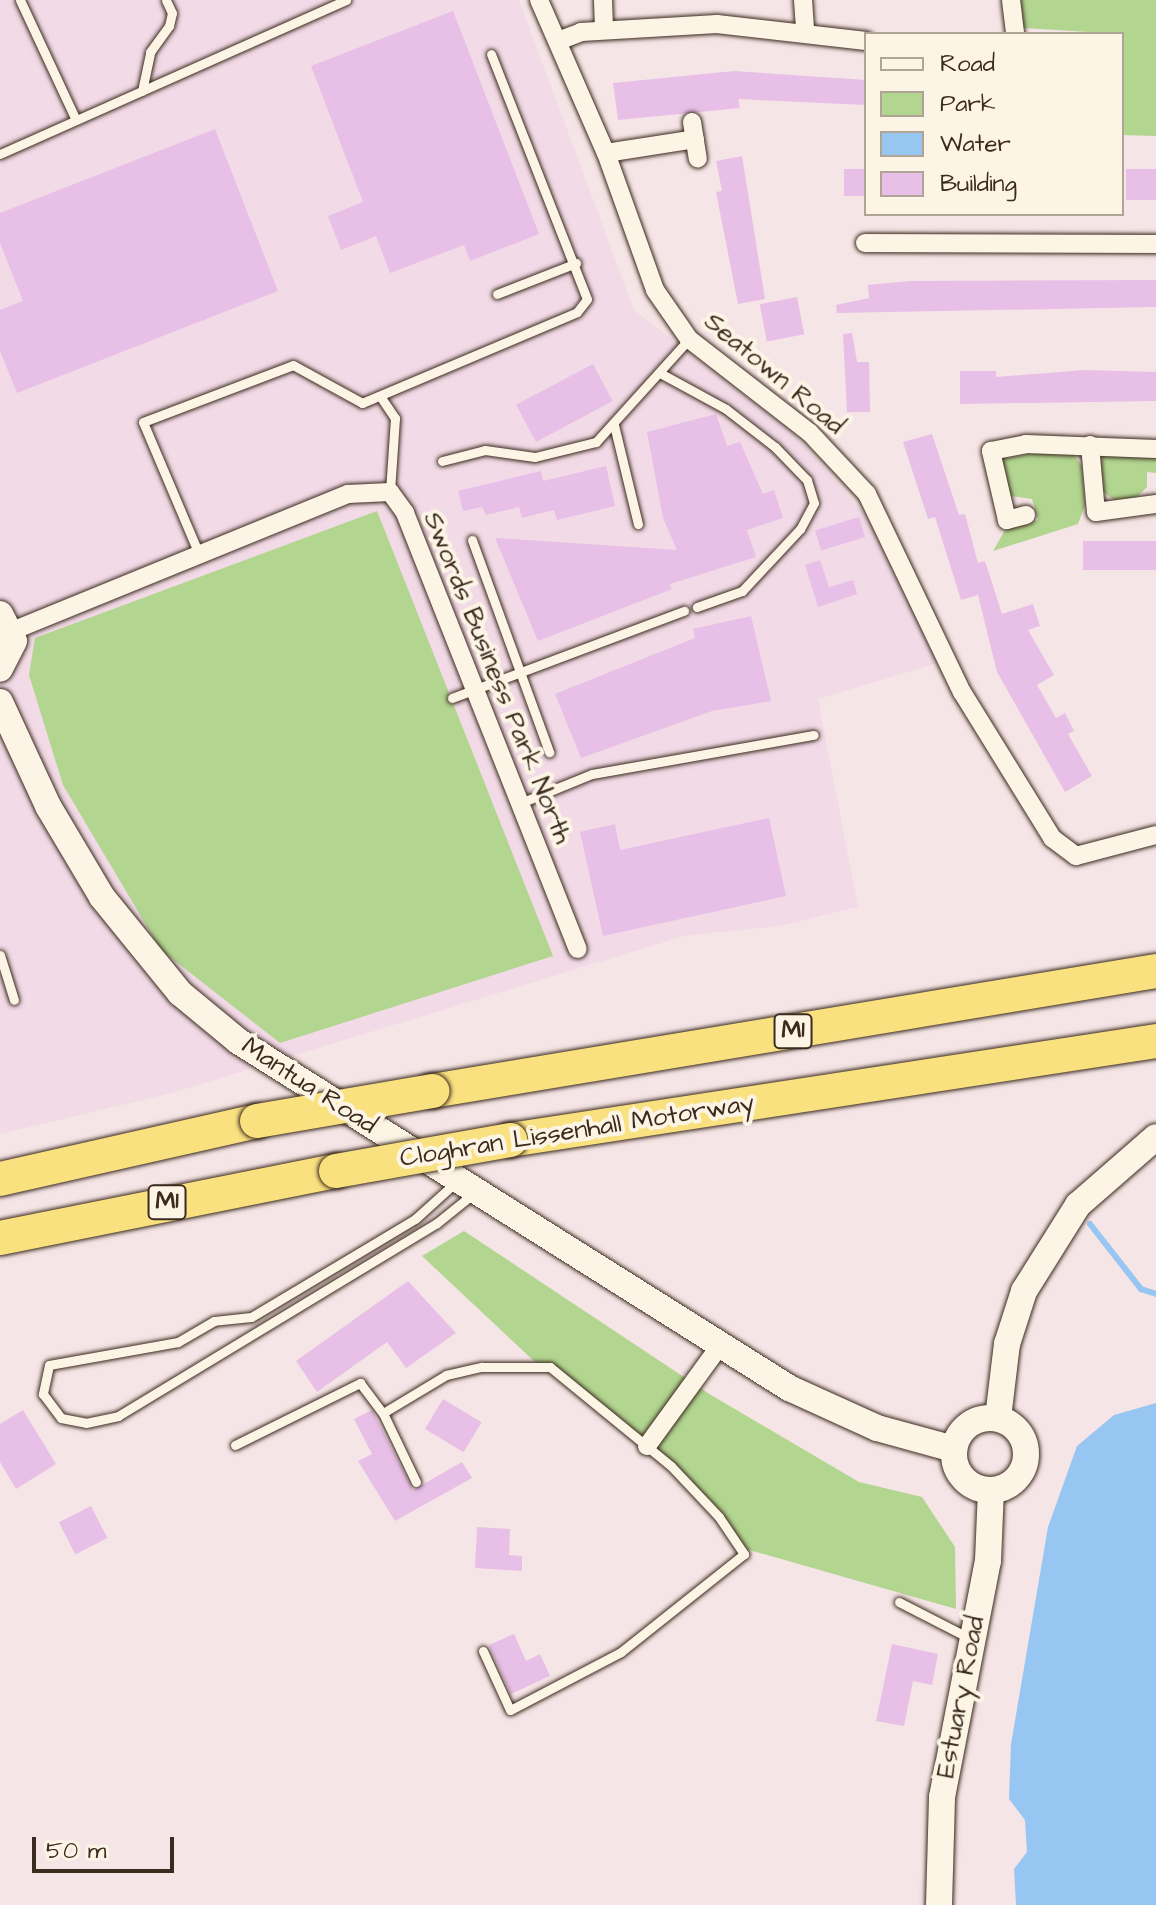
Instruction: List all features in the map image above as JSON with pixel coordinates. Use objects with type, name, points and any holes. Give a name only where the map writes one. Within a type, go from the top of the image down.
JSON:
[{"type":"highway","name":"M1","points":[[0,1179],[257,1121],[1155,971]]},
{"type":"highway","name":"Cloghran Lissenhall Motorway","points":[[0,1238],[510,1140],[1156,1041]]},
{"type":"street","name":"Seatown Road","points":[[539,0],[606,153],[655,290],[689,339],[810,433],[867,494],[962,692],[1052,838],[1076,856],[1156,835]]},
{"type":"street","points":[[603,0],[604,30]]},
{"type":"street","points":[[803,0],[805,30]]},
{"type":"street","points":[[1011,0],[1015,32]]},
{"type":"street","points":[[558,41],[604,30],[717,24],[805,30],[833,40],[864,41]]},
{"type":"street","points":[[606,153],[694,131],[698,159]]},
{"type":"street","points":[[865,243],[1156,244]]},
{"type":"street","points":[[1026,515],[1007,520],[991,451],[1026,444],[1156,449]]},
{"type":"street","points":[[1090,445],[1096,512],[1156,504]]},
{"type":"street","name":"Swords Business Park North","points":[[6,623],[199,554],[348,494],[390,492],[405,513],[472,692],[578,949]]},
{"type":"street","points":[[0,669],[12,651],[6,623]]},
{"type":"street","name":"Mantua Road","points":[[0,702],[74,853],[102,897],[180,993],[238,1041],[719,1347],[789,1388],[877,1428],[954,1449]]},
{"type":"street","points":[[998,1418],[1007,1344],[1024,1291],[1078,1205],[1156,1137]]},
{"type":"street","points":[[647,1446],[719,1347]]},
{"type":"street","points":[[998,1418],[1018,1430],[1027,1452],[1013,1482],[991,1490],[968,1482],[959,1473],[954,1449],[975,1420],[998,1418]]},
{"type":"street","name":"Estuary Road","points":[[939,1905],[942,1797],[988,1561],[991,1490]]},
{"type":"lane","points":[[20,0],[76,120]]},
{"type":"lane","points":[[142,91],[150,52],[169,26],[172,13],[166,0]]},
{"type":"lane","points":[[0,154],[346,0]]},
{"type":"lane","points":[[199,554],[143,422],[293,365],[362,403],[577,312],[587,299],[576,263],[491,54]]},
{"type":"lane","points":[[497,294],[576,263]]},
{"type":"lane","points":[[442,461],[485,450],[535,457],[596,442],[689,339]]},
{"type":"lane","points":[[660,373],[726,409],[775,447],[807,480],[814,503],[800,529],[742,591],[697,607]]},
{"type":"lane","points":[[380,396],[395,418],[390,492]]},
{"type":"lane","points":[[614,425],[638,524]]},
{"type":"lane","points":[[472,540],[549,752]]},
{"type":"lane","points":[[452,698],[684,611]]},
{"type":"lane","points":[[518,804],[592,774],[814,735]]},
{"type":"lane","points":[[0,955],[14,1000]]},
{"type":"lane","points":[[466,1187],[437,1223],[118,1416],[86,1423],[61,1418],[43,1394],[49,1365],[178,1342],[214,1321],[251,1317],[466,1187]]},
{"type":"lane","points":[[383,1413],[446,1375],[482,1367],[550,1367],[647,1446],[719,1517],[744,1554],[621,1652],[510,1710],[483,1651]]},
{"type":"lane","points":[[235,1445],[360,1383],[383,1413],[416,1482]]},
{"type":"lane","points":[[899,1602],[971,1639]]},
{"type":"shaded area","points":[[0,0],[519,0],[634,310],[795,435],[878,530],[938,663],[818,699],[858,907],[779,926],[684,936],[172,1093],[0,1134]]},
{"type":"green space","points":[[1021,0],[1156,0],[1156,136],[1124,135],[1124,32],[1023,28]]},
{"type":"green space","points":[[1059,449],[1073,454],[1082,466],[1085,505],[1078,524],[993,551],[1005,530],[1038,520],[1032,499],[1010,496],[1001,459]]},
{"type":"green space","points":[[1105,454],[1156,458],[1156,473],[1147,472],[1147,487],[1137,497],[1114,500],[1102,491],[1100,462]]},
{"type":"green space","points":[[377,511],[553,956],[280,1043],[161,950],[63,785],[29,675],[35,638]]},
{"type":"green space","points":[[464,1231],[711,1395],[859,1482],[922,1497],[955,1547],[956,1609],[746,1549],[662,1456],[534,1361],[422,1256]]},
{"type":"water","points":[[1156,1403],[1156,1905],[1016,1905],[1014,1869],[1027,1852],[1025,1820],[1009,1799],[1011,1744],[1048,1527],[1077,1446],[1114,1415]]},
{"type":"building","points":[[453,11],[539,234],[470,261],[464,245],[390,273],[376,236],[341,250],[328,216],[363,202],[311,66]]},
{"type":"building","points":[[734,71],[864,80],[864,105],[738,99],[740,108],[618,120],[613,83]]},
{"type":"building","points":[[215,129],[278,291],[17,393],[0,351],[0,310],[23,301],[0,243],[0,213]]},
{"type":"building","points":[[742,156],[765,299],[738,304],[716,192],[722,191],[716,161]]},
{"type":"building","points":[[844,169],[864,169],[864,196],[844,196]]},
{"type":"building","points":[[1126,169],[1156,169],[1156,200],[1126,200]]},
{"type":"building","points":[[1156,280],[1156,307],[837,313],[836,305],[869,298],[868,285],[911,281]]},
{"type":"building","points":[[797,297],[804,334],[767,342],[760,304]]},
{"type":"building","points":[[852,333],[857,362],[869,362],[870,412],[847,412],[843,334]]},
{"type":"building","points":[[593,364],[613,401],[536,442],[516,405]]},
{"type":"building","points":[[1083,370],[1156,372],[1156,401],[960,404],[960,371],[996,371],[996,377]]},
{"type":"building","points":[[716,414],[727,446],[740,442],[763,494],[774,490],[783,518],[747,530],[756,557],[670,584],[672,589],[538,641],[495,538],[677,550],[663,518],[647,432]]},
{"type":"building","points":[[932,434],[959,515],[965,514],[978,563],[985,561],[1002,614],[1033,604],[1040,626],[1028,630],[1054,675],[1037,685],[1056,718],[1065,713],[1074,731],[1068,734],[1092,776],[1065,792],[997,672],[978,595],[961,600],[935,517],[928,519],[903,442]]},
{"type":"building","points":[[606,466],[615,506],[557,520],[554,510],[522,518],[519,507],[486,515],[482,507],[463,511],[458,491],[541,471],[543,481]]},
{"type":"building","points":[[859,517],[865,537],[821,551],[815,530]]},
{"type":"building","points":[[1083,541],[1156,541],[1156,570],[1083,570]]},
{"type":"building","points":[[820,560],[829,587],[853,580],[857,594],[818,607],[805,565]]},
{"type":"building","points":[[751,616],[771,701],[712,711],[581,758],[555,694],[695,638],[693,629]]},
{"type":"building","points":[[769,818],[786,896],[603,936],[580,832],[615,824],[620,850]]},
{"type":"building","points":[[408,1281],[456,1333],[406,1368],[387,1342],[317,1392],[296,1361]]},
{"type":"building","points":[[443,1399],[482,1422],[464,1452],[425,1429]]},
{"type":"building","points":[[23,1410],[56,1464],[16,1489],[0,1462],[0,1424]]},
{"type":"building","points":[[372,1410],[413,1490],[462,1462],[472,1478],[395,1521],[358,1461],[372,1454],[354,1419]]},
{"type":"building","points":[[91,1506],[107,1538],[75,1554],[59,1522]]},
{"type":"building","points":[[477,1527],[510,1529],[509,1555],[522,1556],[522,1571],[475,1568]]},
{"type":"building","points":[[514,1634],[526,1661],[540,1654],[550,1676],[511,1694],[489,1645]]},
{"type":"building","points":[[892,1644],[938,1654],[932,1685],[913,1681],[904,1726],[876,1721]]},
{"type":"waterway","points":[[1090,1224],[1141,1289],[1156,1294]]}]
